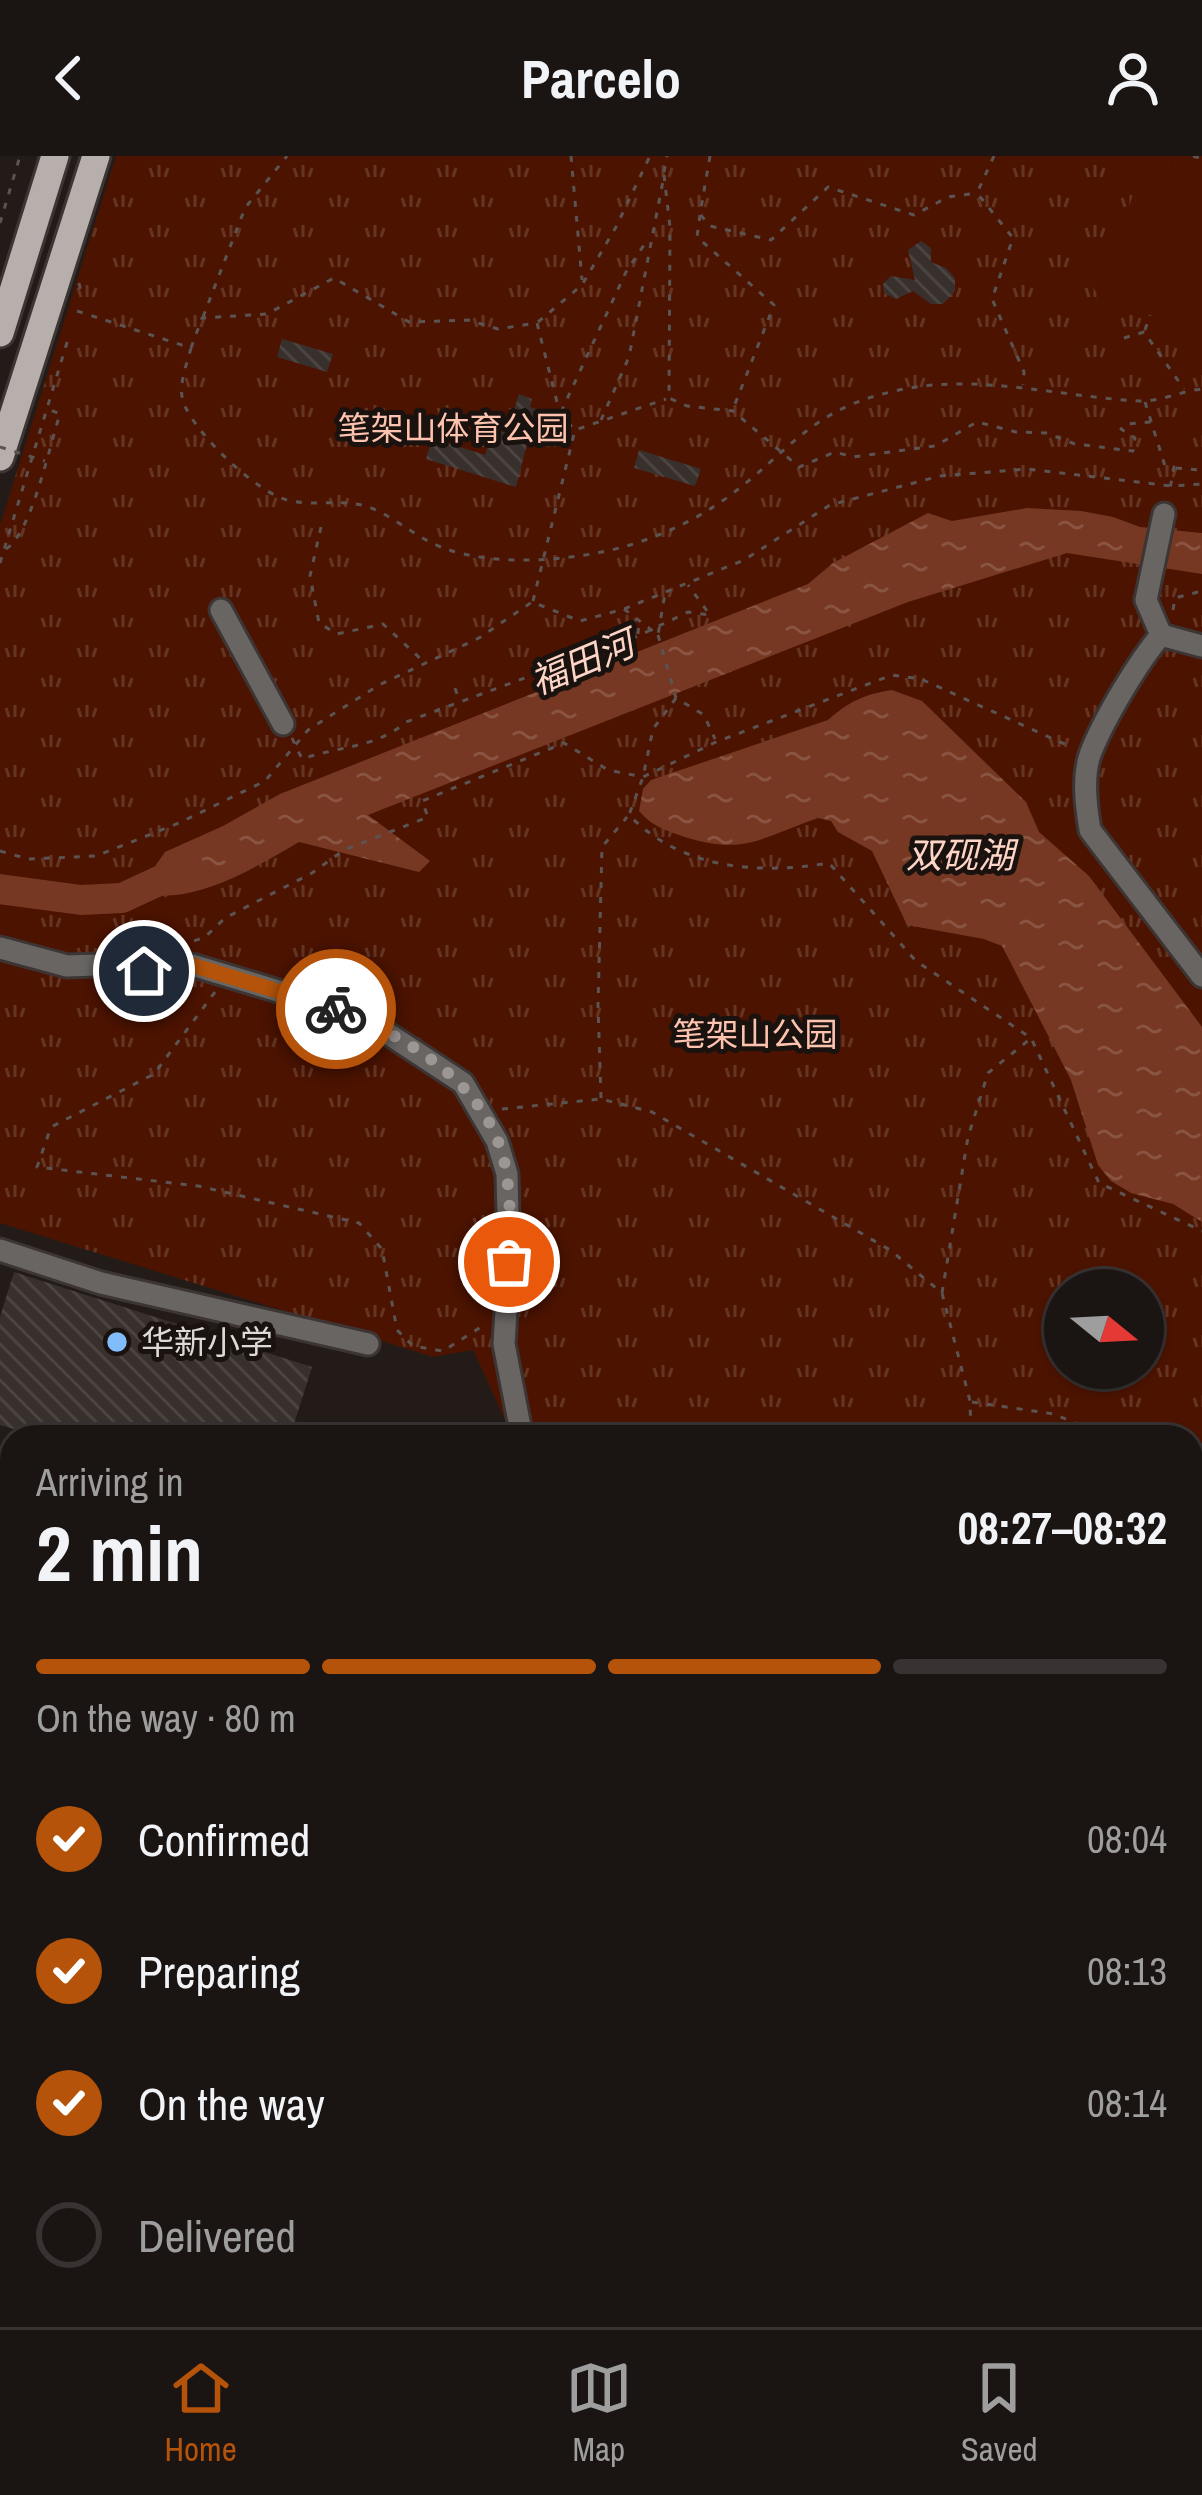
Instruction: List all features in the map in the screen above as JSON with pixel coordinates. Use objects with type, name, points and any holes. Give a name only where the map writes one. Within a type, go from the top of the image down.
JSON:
[{"type":"main road","points":[[0,333],[55,156]]},
{"type":"main road","points":[[0,457],[96,156]]},
{"type":"street","points":[[1164,514],[1146,600],[1164,635],[1202,646]]},
{"type":"street","points":[[221,610],[283,724]]},
{"type":"street","points":[[1164,635],[1146,653],[1090,755],[1086,803],[1090,830],[1202,976]]},
{"type":"street","points":[[0,948],[67,966],[125,964],[144,971],[192,965],[341,1010],[390,1035],[463,1083],[482,1111],[507,1174],[505,1344],[520,1425]]},
{"type":"street","points":[[0,1250],[101,1283],[368,1345]]},
{"type":"path","points":[[0,223],[20,156]]},
{"type":"path","points":[[287,156],[245,208],[191,348],[184,405],[224,455],[269,492],[299,502],[369,507],[447,550],[543,559],[592,554],[668,532],[725,499],[778,451],[838,410],[886,392],[931,384],[1022,388],[1145,402],[1202,389]]},
{"type":"path","points":[[571,156],[582,285]]},
{"type":"path","points":[[202,317],[267,314],[334,278],[409,322],[468,320],[498,329],[536,323],[582,285],[650,156]]},
{"type":"path","points":[[602,419],[629,357],[667,156]]},
{"type":"path","points":[[710,156],[697,237],[775,305],[733,411]]},
{"type":"path","points":[[977,193],[994,156]]},
{"type":"path","points":[[1193,156],[1202,159]]},
{"type":"path","points":[[664,175],[670,227],[669,398]]},
{"type":"path","points":[[700,214],[710,226],[771,240],[829,188],[914,215],[948,197],[977,193]]},
{"type":"path","points":[[977,193],[1013,238],[992,299],[1024,372],[1022,388]]},
{"type":"path","points":[[560,414],[626,272],[652,232]]},
{"type":"path","points":[[77,311],[191,348]]},
{"type":"path","points":[[1144,332],[1150,315]]},
{"type":"path","points":[[536,323],[560,414],[575,430]]},
{"type":"path","points":[[1124,338],[1144,332]]},
{"type":"path","points":[[1144,332],[1185,391]]},
{"type":"path","points":[[0,562],[69,336]]},
{"type":"path","points":[[575,430],[669,398],[686,406],[733,411],[799,467],[835,452],[853,458],[935,446],[977,422],[1016,432],[1046,433],[1075,444],[1133,451],[1135,438],[1121,430],[1126,424],[1151,422]]},
{"type":"path","points":[[1145,402],[1165,466],[1202,467]]},
{"type":"path","points":[[4,550],[19,541],[45,461],[60,414],[49,410]]},
{"type":"path","points":[[0,851],[28,859],[96,856],[178,823],[265,781],[308,730],[379,685],[479,638],[532,602],[575,430]]},
{"type":"path","points":[[0,447],[45,461]]},
{"type":"path","points":[[1171,486],[1174,467]]},
{"type":"path","points":[[532,602],[580,621],[624,609],[744,560],[830,505],[922,480],[1028,469],[1171,486],[1202,484]]},
{"type":"path","points":[[321,527],[310,575],[320,622],[338,634],[383,624],[425,663]]},
{"type":"path","points":[[302,759],[331,749],[360,748],[391,735],[406,722],[638,636],[688,612],[710,615],[687,584]]},
{"type":"path","points":[[1164,635],[1175,598],[1202,591]]},
{"type":"path","points":[[664,593],[658,635],[676,698],[704,715],[716,742]]},
{"type":"path","points":[[624,609],[658,635]]},
{"type":"path","points":[[638,636],[639,620]]},
{"type":"path","points":[[172,950],[205,937],[225,918],[337,855],[428,817],[422,801],[564,743],[608,770],[643,777],[716,742],[892,675],[921,679],[1090,755]]},
{"type":"path","points":[[455,688],[460,702]]},
{"type":"path","points":[[602,1099],[598,1005],[602,848],[628,815],[643,777],[653,729],[676,698]]},
{"type":"path","points":[[628,815],[649,836],[718,866],[793,869],[829,863],[916,962],[1031,1038],[1100,1183],[1202,1232]]},
{"type":"path","points":[[227,976],[154,1074],[51,1127],[38,1167],[198,1186],[359,1223],[382,1249],[398,1330],[413,1346],[443,1351],[505,1312]]},
{"type":"path","points":[[971,1425],[970,1401],[942,1293],[968,1137],[988,1073],[1031,1038]]},
{"type":"path","points":[[482,1111],[602,1099],[652,1112],[890,1250],[942,1293]]},
{"type":"path","points":[[970,1401],[1054,1414],[1080,1425]]},
{"type":"green space","name":"笔架山公园","points":[[116,156],[1202,156],[1202,1425],[507,1425],[473,1350],[433,1357],[0,1223],[0,525]]},
{"type":"green space","points":[[1144,158],[1202,176],[1202,353],[1192,354],[1177,322],[1100,299],[1093,287],[1113,222],[1126,217]]},
{"type":"water","points":[[1027,508],[1081,511],[1140,527],[1202,533],[1202,574],[1067,553],[908,602],[368,815],[430,861],[419,872],[299,842],[232,878],[178,895],[159,896],[149,875],[165,852],[280,794],[808,584],[833,563],[928,513],[952,521]]},
{"type":"water","name":"双砚湖","points":[[892,690],[922,701],[1026,802],[1039,832],[1089,876],[1202,1027],[1202,1222],[1173,1204],[1131,1193],[1111,1181],[1098,1165],[1071,1080],[1002,946],[907,925],[872,851],[838,832],[831,821],[818,818],[736,845],[667,831],[639,811],[643,789],[651,780],[828,720],[857,700]]},
{"type":"building","points":[[921,241],[931,248],[931,262],[955,278],[955,291],[943,304],[931,304],[913,291],[896,299],[884,293],[883,284],[891,276],[915,280],[908,250]]},
{"type":"building","points":[[282,339],[333,354],[327,372],[277,357]]},
{"type":"building","points":[[519,394],[532,399],[530,407],[536,409],[516,487],[426,459],[432,438],[485,455],[493,429],[507,433]]},
{"type":"building","points":[[639,450],[701,469],[695,486],[634,468]]},
{"type":"building","name":"华新小学","points":[[14,1272],[312,1367],[294,1425],[0,1425],[0,1317]]},
{"type":"waterway","name":"福田河","points":[[0,889],[81,900],[122,898],[189,867]]},
{"type":"way so far","points":[[336,1009],[390,1035],[463,1083],[497,1141],[507,1174],[509,1262]]},
{"type":"place","name":"华新小学","points":[[117,1342]]},
{"type":"route","points":[[144,971],[192,965],[336,1009]]},
{"type":"park label","name":"笔架山体育公园","points":[[453,428]]}]
